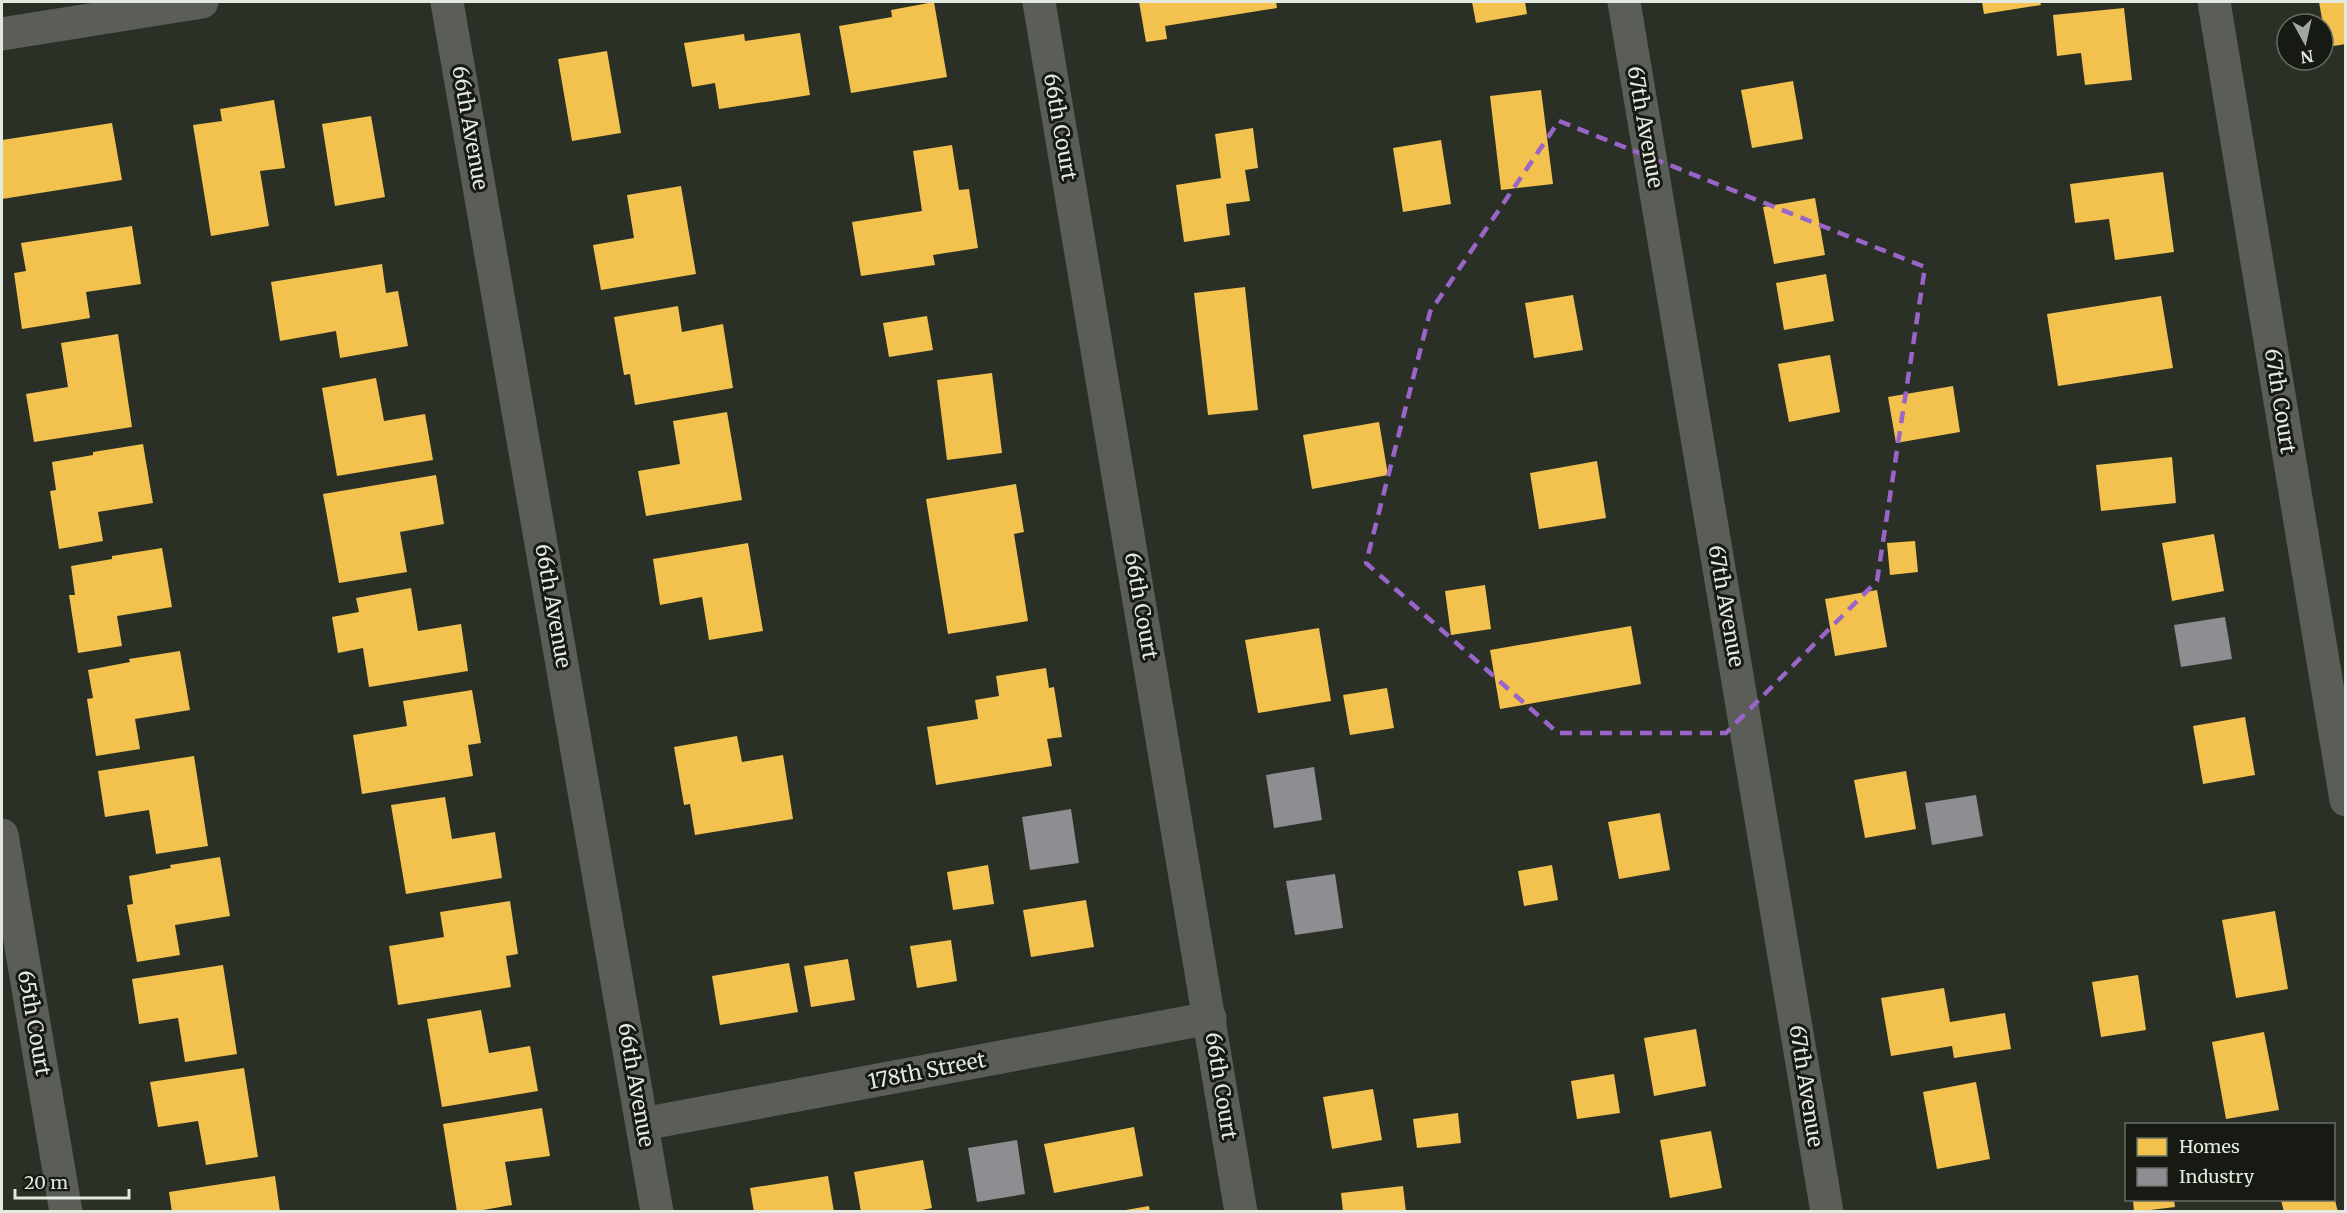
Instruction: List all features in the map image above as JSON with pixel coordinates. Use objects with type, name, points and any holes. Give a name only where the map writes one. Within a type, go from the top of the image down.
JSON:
[{"type":"street","points":[[2,34],[202,2]]},
{"type":"street","name":"66th Avenue","points":[[447,2],[657,1212]]},
{"type":"street","name":"66th Court","points":[[1039,2],[1241,1212]]},
{"type":"street","name":"67th Avenue","points":[[1624,2],[1827,1212]]},
{"type":"street","name":"67th Court","points":[[2214,2],[2346,800]]},
{"type":"street","name":"65th Court","points":[[2,835],[66,1212]]},
{"type":"street","name":"178th Street","points":[[643,1124],[1210,1018]]},
{"type":"highlighted area","points":[[1559,121],[1925,267],[1877,581],[1726,733],[1558,733],[1366,563],[1430,312]]},
{"type":"building: Homes","points":[[934,2],[947,77],[851,93],[839,26],[892,17],[891,10]]},
{"type":"building: Homes","points":[[1139,2],[1276,2],[1277,8],[1165,26],[1167,39],[1146,42]]},
{"type":"building: Homes","points":[[1472,2],[1525,2],[1527,14],[1476,23]]},
{"type":"building: Homes","points":[[1982,2],[2040,2],[2041,5],[1984,14]]},
{"type":"building: Homes","points":[[2319,2],[2346,2],[2346,44],[2335,46],[2335,12],[2321,12]]},
{"type":"building: Homes","points":[[2124,8],[2132,80],[2085,85],[2081,53],[2057,56],[2053,15]]},
{"type":"building: Homes","points":[[800,33],[810,95],[719,109],[715,83],[692,87],[684,43],[744,34],[745,41]]},
{"type":"building: Homes","points":[[607,51],[621,133],[572,141],[558,59]]},
{"type":"building: Homes","points":[[1793,81],[1803,139],[1752,148],[1741,90]]},
{"type":"building: Homes","points":[[1541,90],[1553,184],[1501,190],[1490,96]]},
{"type":"building: Homes","points":[[274,100],[285,168],[260,171],[269,226],[211,236],[193,125],[222,121],[220,109]]},
{"type":"building: Homes","points":[[371,116],[385,197],[335,206],[322,124]]},
{"type":"building: Homes","points":[[112,123],[122,180],[2,199],[2,140]]},
{"type":"building: Homes","points":[[1253,128],[1258,168],[1245,170],[1250,201],[1226,204],[1230,235],[1184,242],[1176,185],[1221,178],[1215,134]]},
{"type":"building: Homes","points":[[1441,140],[1451,204],[1403,212],[1393,148]]},
{"type":"building: Homes","points":[[952,145],[959,190],[969,189],[978,248],[933,255],[935,265],[861,276],[852,222],[922,211],[913,151]]},
{"type":"building: Homes","points":[[2163,172],[2174,252],[2115,260],[2109,219],[2075,223],[2070,184]]},
{"type":"building: Homes","points":[[681,186],[696,274],[601,290],[593,245],[634,238],[627,195]]},
{"type":"building: Homes","points":[[1815,198],[1825,255],[1774,264],[1763,207]]},
{"type":"building: Homes","points":[[132,226],[141,284],[86,292],[90,318],[22,329],[14,273],[26,271],[21,243]]},
{"type":"building: Homes","points":[[382,264],[386,293],[398,291],[408,346],[340,358],[336,331],[280,341],[271,282]]},
{"type":"building: Homes","points":[[1826,274],[1834,321],[1784,330],[1776,283]]},
{"type":"building: Homes","points":[[1245,287],[1258,410],[1208,415],[1194,293]]},
{"type":"building: Homes","points":[[1573,295],[1583,350],[1534,358],[1525,303]]},
{"type":"building: Homes","points":[[2161,296],[2173,368],[2058,386],[2047,314]]},
{"type":"building: Homes","points":[[678,306],[682,332],[723,324],[733,388],[635,405],[630,374],[624,375],[614,317]]},
{"type":"building: Homes","points":[[927,316],[933,350],[889,357],[883,323]]},
{"type":"building: Homes","points":[[118,334],[132,427],[34,442],[26,394],[68,387],[61,343]]},
{"type":"building: Homes","points":[[1830,355],[1840,412],[1789,422],[1778,364]]},
{"type":"building: Homes","points":[[992,373],[1002,453],[947,460],[937,380]]},
{"type":"building: Homes","points":[[376,378],[384,421],[425,414],[433,460],[337,476],[322,388]]},
{"type":"building: Homes","points":[[1953,386],[1960,432],[1896,443],[1888,397]]},
{"type":"building: Homes","points":[[727,412],[742,500],[646,516],[638,471],[680,464],[673,421]]},
{"type":"building: Homes","points":[[1379,422],[1388,475],[1312,489],[1303,435]]},
{"type":"building: Homes","points":[[143,444],[153,503],[98,512],[103,541],[59,549],[50,491],[56,490],[52,462],[93,455],[93,452]]},
{"type":"building: Homes","points":[[2172,457],[2176,503],[2101,511],[2096,465]]},
{"type":"building: Homes","points":[[1597,461],[1606,518],[1539,529],[1530,473]]},
{"type":"building: Homes","points":[[436,475],[444,524],[400,532],[407,572],[339,583],[323,494]]},
{"type":"building: Homes","points":[[1016,484],[1024,532],[1014,534],[1028,621],[948,634],[926,499]]},
{"type":"building: Homes","points":[[2214,534],[2224,591],[2172,601],[2162,543]]},
{"type":"building: Homes","points":[[1915,541],[1918,572],[1890,575],[1887,543]]},
{"type":"building: Homes","points":[[748,543],[763,631],[709,640],[702,597],[660,605],[653,559]]},
{"type":"building: Homes","points":[[162,548],[172,607],[117,616],[122,646],[78,653],[69,595],[75,595],[71,566],[112,559],[112,556]]},
{"type":"building: Homes","points":[[1485,585],[1491,629],[1451,635],[1445,591]]},
{"type":"building: Homes","points":[[411,588],[418,631],[461,624],[468,671],[369,687],[363,648],[338,653],[332,617],[359,612],[356,598]]},
{"type":"building: Homes","points":[[1877,590],[1887,647],[1835,656],[1825,599]]},
{"type":"building: Homes","points":[[1631,626],[1641,684],[1500,709],[1490,650]]},
{"type":"building: Homes","points":[[1319,628],[1331,701],[1258,713],[1245,640]]},
{"type":"building: Homes","points":[[180,651],[190,710],[135,719],[140,749],[96,756],[87,699],[93,698],[88,670],[130,662],[129,659]]},
{"type":"building: Homes","points":[[1046,668],[1049,688],[1054,687],[1062,737],[1047,739],[1052,766],[936,785],[927,727],[978,719],[975,700],[999,696],[996,676]]},
{"type":"building: Homes","points":[[1387,688],[1394,728],[1350,735],[1343,695]]},
{"type":"building: Homes","points":[[472,690],[481,743],[468,745],[473,776],[362,794],[353,735],[407,726],[403,701]]},
{"type":"building: Homes","points":[[2245,717],[2255,775],[2203,784],[2193,726]]},
{"type":"building: Homes","points":[[737,736],[742,762],[783,755],[793,819],[695,835],[690,804],[684,805],[674,747]]},
{"type":"building: Homes","points":[[194,756],[208,846],[156,854],[149,810],[105,817],[98,771]]},
{"type":"building: Homes","points":[[1906,771],[1916,829],[1865,838],[1854,780]]},
{"type":"building: Homes","points":[[445,797],[452,839],[495,832],[502,878],[406,894],[391,805]]},
{"type":"building: Homes","points":[[1660,813],[1670,870],[1619,879],[1608,822]]},
{"type":"building: Homes","points":[[220,857],[230,916],[175,925],[180,955],[137,962],[127,905],[133,904],[129,876],[171,868],[170,865]]},
{"type":"building: Homes","points":[[988,865],[994,904],[953,910],[947,872]]},
{"type":"building: Homes","points":[[1552,865],[1558,900],[1524,906],[1518,871]]},
{"type":"building: Homes","points":[[1086,900],[1094,947],[1031,957],[1023,910]]},
{"type":"building: Homes","points":[[510,901],[518,954],[506,956],[511,987],[398,1005],[389,946],[444,937],[440,912]]},
{"type":"building: Homes","points":[[2275,911],[2288,989],[2236,998],[2222,920]]},
{"type":"building: Homes","points":[[951,940],[957,981],[917,988],[910,946]]},
{"type":"building: Homes","points":[[848,959],[855,1000],[811,1007],[804,966]]},
{"type":"building: Homes","points":[[789,963],[798,1012],[720,1025],[712,976]]},
{"type":"building: Homes","points":[[223,965],[237,1054],[185,1062],[178,1018],[139,1024],[132,979]]},
{"type":"building: Homes","points":[[2138,975],[2146,1030],[2101,1037],[2092,982]]},
{"type":"building: Homes","points":[[1944,988],[1950,1022],[2005,1013],[2011,1049],[1954,1058],[1952,1046],[1891,1056],[1881,998]]},
{"type":"building: Homes","points":[[481,1010],[489,1053],[530,1046],[538,1091],[442,1107],[427,1019]]},
{"type":"building: Homes","points":[[1696,1029],[1706,1086],[1654,1096],[1644,1038]]},
{"type":"building: Homes","points":[[2264,1032],[2279,1110],[2226,1119],[2212,1042]]},
{"type":"building: Homes","points":[[244,1068],[258,1157],[206,1165],[198,1121],[158,1127],[150,1082]]},
{"type":"building: Homes","points":[[1614,1074],[1620,1113],[1577,1119],[1571,1081]]},
{"type":"building: Homes","points":[[1976,1082],[1990,1159],[1937,1169],[1923,1092]]},
{"type":"building: Homes","points":[[1373,1089],[1382,1140],[1332,1149],[1323,1097]]},
{"type":"building: Homes","points":[[542,1108],[550,1156],[505,1162],[512,1205],[472,1212],[457,1212],[443,1124]]},
{"type":"building: Homes","points":[[1458,1113],[1461,1143],[1417,1148],[1413,1119]]},
{"type":"building: Homes","points":[[1134,1127],[1143,1176],[1054,1193],[1044,1144]]},
{"type":"building: Homes","points":[[1711,1131],[1722,1188],[1670,1198],[1660,1140]]},
{"type":"building: Homes","points":[[923,1160],[932,1208],[913,1212],[861,1212],[854,1172]]},
{"type":"building: Homes","points":[[275,1176],[280,1212],[172,1212],[169,1192]]},
{"type":"building: Homes","points":[[828,1176],[834,1212],[754,1212],[750,1188]]},
{"type":"building: Homes","points":[[1403,1186],[1406,1212],[1343,1212],[1341,1193]]},
{"type":"building: Homes","points":[[2335,1200],[2338,1212],[2284,1212],[2281,1201]]},
{"type":"building: Homes","points":[[2133,1201],[2174,1201],[2175,1207],[2134,1212]]},
{"type":"building: Homes","points":[[1149,1206],[1150,1212],[1126,1212],[1126,1210]]},
{"type":"building: Industry","points":[[2225,617],[2232,659],[2181,667],[2174,625]]},
{"type":"building: Industry","points":[[1314,767],[1322,820],[1274,828],[1266,775]]},
{"type":"building: Industry","points":[[1976,795],[1983,836],[1932,845],[1925,803]]},
{"type":"building: Industry","points":[[1071,809],[1079,863],[1030,870],[1022,817]]},
{"type":"building: Industry","points":[[1335,874],[1343,928],[1295,935],[1286,881]]},
{"type":"building: Industry","points":[[1017,1140],[1025,1194],[977,1202],[968,1148]]}]
